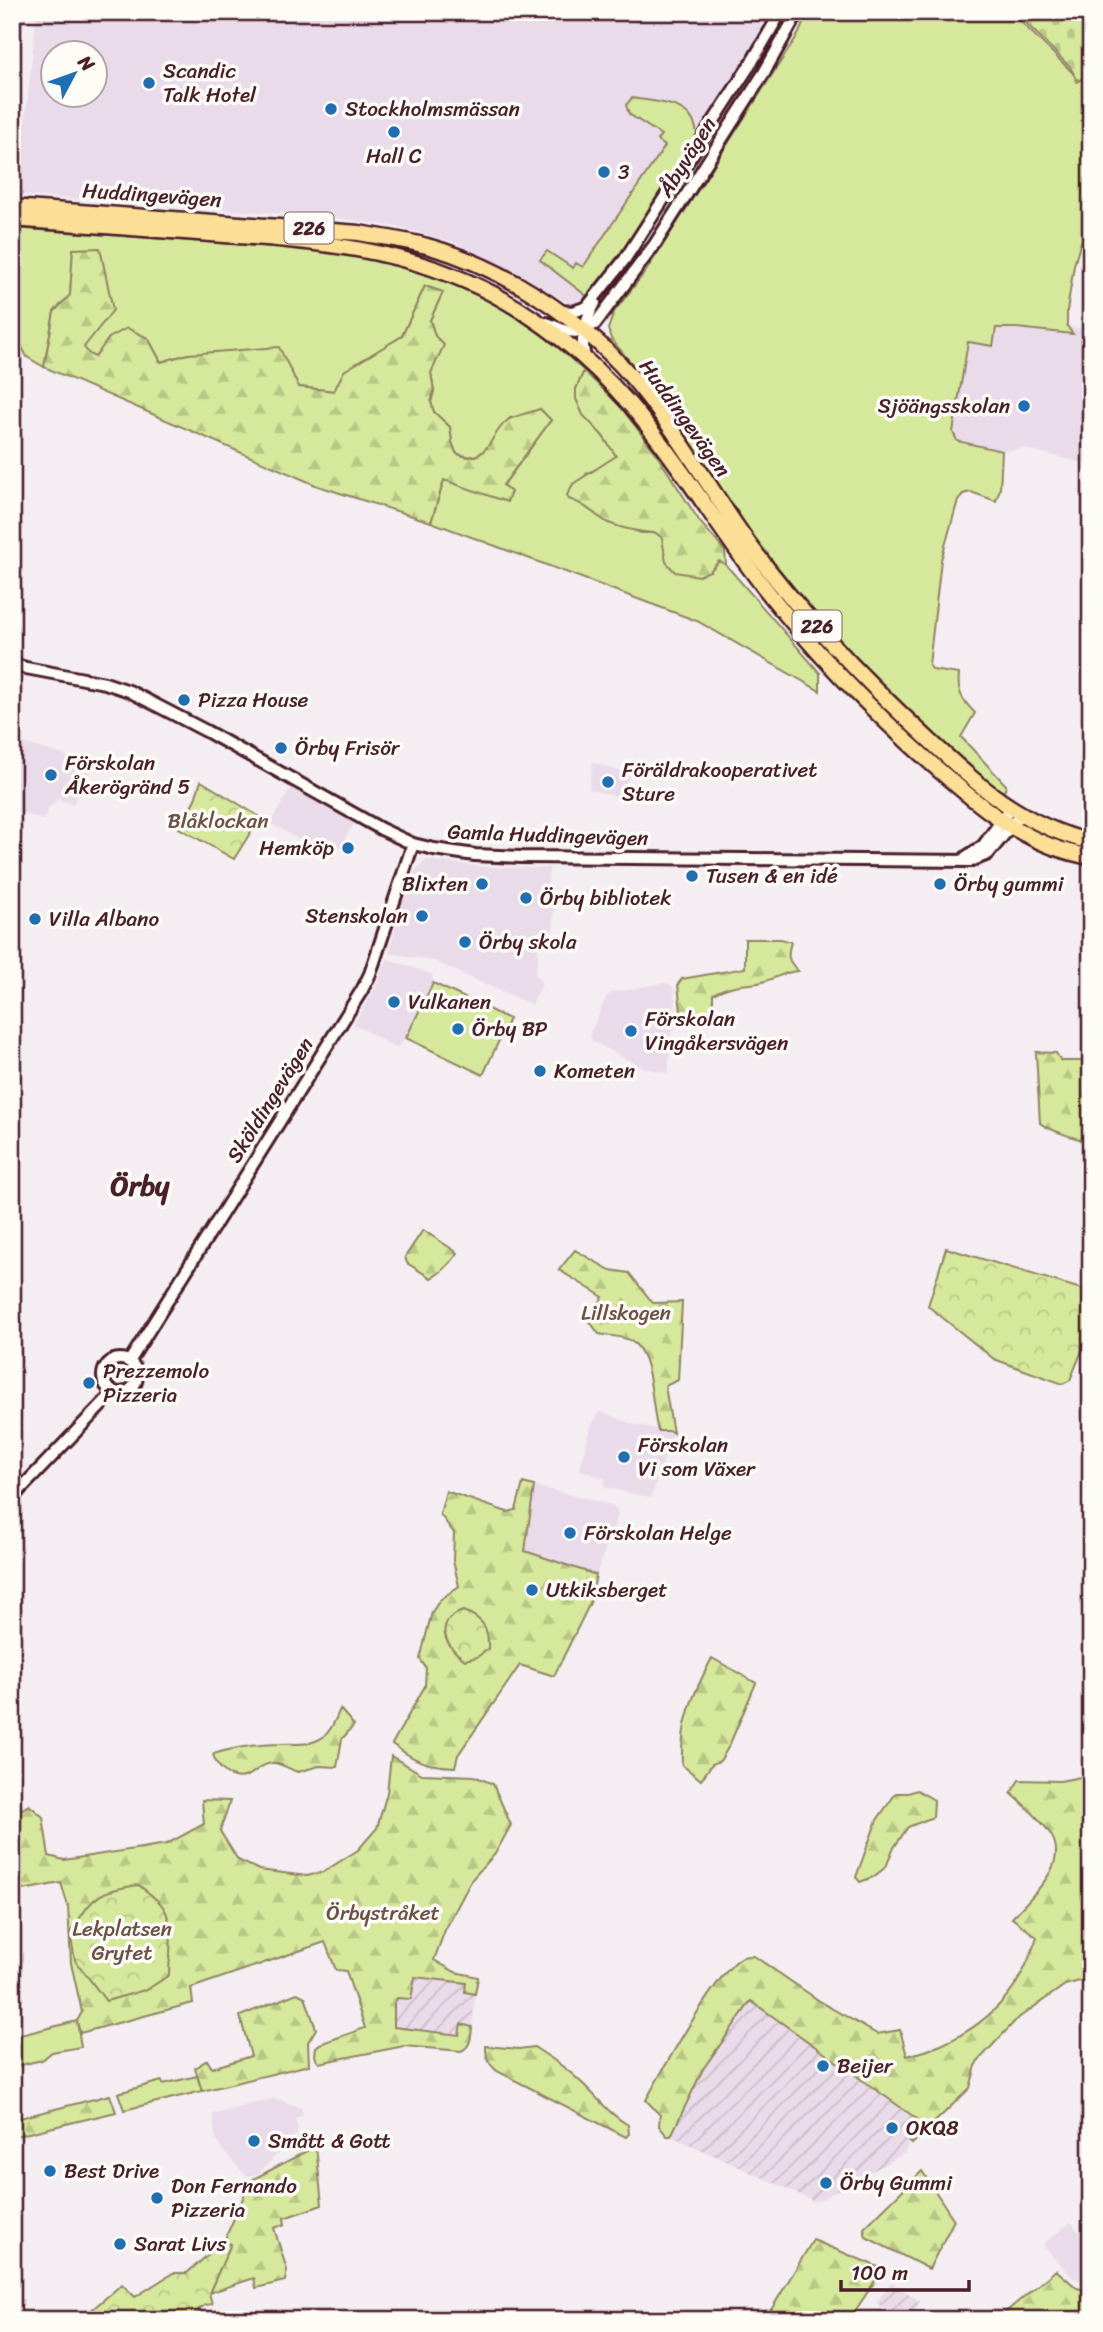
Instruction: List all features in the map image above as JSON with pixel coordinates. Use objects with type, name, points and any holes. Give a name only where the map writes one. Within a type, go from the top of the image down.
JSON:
[{"type":"main road","name":"Huddingevägen","points":[[12,207],[330,229],[396,239],[427,246],[476,264],[531,293],[557,310],[615,360],[659,412],[750,545],[796,603],[842,656],[900,713],[981,788],[1015,812],[1058,832],[1091,842]]},
{"type":"main road","name":"Huddingevägen","points":[[12,219],[278,238],[356,247],[390,254],[443,271],[496,296],[527,315],[585,359],[604,377],[646,423],[731,543],[812,645],[923,756],[970,798],[1006,824],[1044,843],[1076,855],[1091,857]]},
{"type":"street","name":"Åbyvägen","points":[[557,310],[581,310],[592,302],[603,288],[645,230],[781,12]]},
{"type":"street","name":"Åbyvägen","points":[[583,331],[600,317],[655,244],[765,71],[798,12]]},
{"type":"street","name":"Åbyvägen","points":[[585,359],[582,348],[586,318],[603,288]]},
{"type":"street","points":[[527,315],[566,331],[583,331]]},
{"type":"street","points":[[600,317],[604,340],[615,360]]},
{"type":"street","name":"Gamla Huddingevägen","points":[[12,664],[105,683],[129,691],[381,829],[414,844],[475,855],[971,861],[981,858],[994,848],[1015,812]]},
{"type":"street","name":"Sköldingevägen","points":[[114,1392],[109,1390],[103,1380],[108,1364],[118,1359],[129,1362],[362,990],[370,974],[414,844]]},
{"type":"street","points":[[12,1498],[114,1392],[128,1392],[135,1385],[137,1372],[129,1362]]},
{"type":"shaded area","points":[[12,12],[25,12],[12,135]]},
{"type":"shaded area","points":[[37,12],[774,12],[730,86],[622,252],[588,297],[579,303],[571,305],[513,270],[453,242],[399,227],[331,217],[17,195]]},
{"type":"shaded area","name":"Sjöängsskolan","points":[[1067,326],[1091,330],[1091,465],[1023,448],[1002,451],[957,441],[953,432],[967,342],[995,328],[1073,333]]},
{"type":"shaded area","name":"Förskolan Åkerögränd 5","points":[[22,743],[64,755],[92,768],[73,804],[58,799],[48,809],[44,820],[12,810],[12,765],[17,763]]},
{"type":"shaded area","name":"Föräldrakooperativet Sture","points":[[593,762],[630,775],[621,798],[589,789]]},
{"type":"shaded area","points":[[294,789],[354,823],[333,859],[270,823],[290,790]]},
{"type":"shaded area","name":"Örby skola","points":[[427,860],[485,867],[549,868],[546,902],[554,901],[553,932],[538,931],[535,973],[542,984],[532,1005],[434,961],[389,953],[402,902],[416,869]]},
{"type":"shaded area","name":"Örby skola","points":[[387,959],[432,974],[433,983],[406,1038],[396,1048],[354,1024],[374,990]]},
{"type":"shaded area","name":"Förskolan Vingåkersvägen","points":[[663,983],[670,984],[674,989],[677,1026],[670,1034],[669,1069],[666,1073],[644,1068],[592,1041],[590,1034],[607,996]]},
{"type":"shaded area","name":"Förskolan Vi som Växer","points":[[600,1411],[629,1423],[673,1433],[651,1498],[604,1487],[605,1479],[580,1470],[589,1430]]},
{"type":"shaded area","name":"Förskolan Helge","points":[[534,1486],[612,1505],[616,1509],[618,1514],[596,1575],[525,1551]]},
{"type":"shaded area","points":[[414,1977],[466,1983],[471,1994],[475,1994],[472,2027],[469,2025],[460,2035],[393,2027],[394,2003],[397,1998],[411,1999]]},
{"type":"shaded area","points":[[751,2001],[919,2122],[905,2153],[816,2202],[671,2136],[703,2069]]},
{"type":"shaded area","name":"Smått & Gott","points":[[275,2098],[301,2108],[303,2115],[295,2119],[298,2128],[296,2135],[258,2174],[246,2176],[219,2146],[213,2114]]},
{"type":"shaded area","points":[[1071,2222],[1091,2246],[1091,2283],[1073,2278],[1045,2248],[1044,2243]]},
{"type":"shaded area","points":[[891,2282],[920,2301],[909,2320],[900,2320],[876,2303]]},
{"type":"green space","points":[[808,12],[1011,12],[1074,74],[1077,82],[1091,72],[1091,224],[1081,242],[1074,265],[1067,311],[1067,326],[1073,334],[996,328],[993,346],[968,342],[953,432],[957,441],[1002,451],[1000,489],[996,501],[971,492],[963,494],[958,500],[941,560],[929,665],[933,670],[959,674],[961,695],[975,713],[961,737],[1006,785],[1005,790],[1000,793],[858,664],[828,630],[761,547],[718,487],[660,397],[611,339],[608,329],[614,312],[646,271],[799,33]]},
{"type":"green space","points":[[1015,12],[1077,12],[1091,28],[1091,72],[1078,81],[1070,67]]},
{"type":"green space","points":[[632,98],[664,103],[683,110],[695,125],[697,136],[622,252],[588,297],[540,260],[547,251],[573,268],[576,263],[583,267],[665,146],[657,140],[661,135],[629,114],[626,105]]},
{"type":"green space","points":[[12,228],[331,251],[414,268],[447,280],[490,301],[549,340],[584,371],[576,389],[596,427],[617,456],[602,467],[587,473],[569,499],[582,503],[608,523],[641,533],[656,533],[710,571],[719,561],[726,565],[820,673],[820,691],[697,621],[431,522],[444,480],[511,492],[503,486],[551,420],[540,409],[510,418],[481,453],[466,456],[456,453],[450,427],[434,412],[431,402],[434,391],[431,373],[435,336],[430,320],[443,292],[425,286],[402,336],[376,353],[334,391],[299,387],[188,354],[161,362],[148,338],[109,338],[95,358],[83,348],[73,250],[70,296],[54,312],[44,367],[27,357],[21,345],[13,358],[17,371],[12,386]]},
{"type":"green space","points":[[100,248],[113,310],[84,347],[95,357],[109,338],[127,328],[148,338],[161,362],[188,354],[279,347],[299,387],[334,391],[344,371],[402,336],[425,286],[443,292],[430,320],[435,336],[444,345],[431,373],[434,391],[431,402],[434,412],[450,427],[456,453],[467,457],[482,453],[502,426],[518,416],[540,409],[551,420],[503,485],[511,492],[507,502],[444,480],[431,522],[318,486],[44,367],[54,312],[70,295],[73,249]]},
{"type":"green space","points":[[584,371],[619,405],[655,452],[700,522],[725,551],[726,565],[719,561],[710,571],[699,576],[675,572],[666,562],[662,538],[656,533],[613,525],[569,499],[567,495],[573,484],[616,456],[603,436],[583,415],[576,399],[576,389]]},
{"type":"green space","name":"Blåklockan","points":[[201,781],[260,817],[234,859],[179,828],[195,799]]},
{"type":"green space","points":[[745,939],[781,939],[791,942],[789,958],[798,971],[713,994],[713,1020],[682,1021],[678,984],[682,979],[745,968]]},
{"type":"green space","name":"Örby BP","points":[[433,983],[509,1019],[483,1075],[406,1038]]},
{"type":"green space","points":[[1036,1052],[1056,1053],[1061,1061],[1081,1061],[1091,1057],[1091,1142],[1057,1132],[1040,1123]]},
{"type":"green space","points":[[423,1230],[458,1253],[446,1267],[431,1278],[407,1263],[405,1257]]},
{"type":"green space","points":[[946,1248],[1091,1292],[1091,1329],[1070,1380],[1063,1384],[994,1359],[928,1306]]},
{"type":"green space","name":"Lillskogen","points":[[575,1250],[610,1270],[629,1273],[653,1303],[682,1302],[678,1380],[665,1386],[673,1433],[658,1431],[647,1369],[638,1347],[628,1339],[599,1334],[588,1319],[603,1297],[559,1270]]},
{"type":"green space","points":[[523,1483],[534,1486],[525,1551],[596,1575],[590,1603],[554,1676],[520,1665],[458,1755],[455,1767],[421,1762],[392,1744],[425,1686],[426,1668],[420,1659],[432,1612],[440,1600],[459,1586],[453,1561],[454,1533],[440,1514],[446,1491],[507,1512],[516,1510]]},
{"type":"green space","points":[[463,1611],[480,1621],[486,1630],[488,1642],[488,1649],[477,1657],[465,1660],[452,1648],[445,1634],[448,1621]]},
{"type":"green space","points":[[712,1658],[756,1683],[729,1746],[720,1761],[712,1764],[701,1780],[682,1765],[683,1736],[694,1697]]},
{"type":"green space","points":[[340,1709],[354,1725],[342,1739],[337,1767],[319,1766],[298,1772],[272,1763],[241,1778],[230,1776],[221,1769],[213,1754],[238,1748],[313,1742],[329,1731]]},
{"type":"green space","name":"Örbystråket","points":[[391,1756],[422,1774],[474,1776],[493,1784],[511,1825],[495,1854],[472,1879],[445,1930],[434,1960],[455,1972],[478,1977],[475,1994],[465,1992],[466,1983],[415,1977],[411,1999],[397,1998],[394,2003],[394,2027],[459,2035],[461,2024],[472,2027],[467,2047],[461,2051],[404,2046],[319,2063],[315,2054],[316,2047],[365,2028],[346,1971],[336,1970],[325,1942],[191,1988],[193,2003],[80,2033],[77,2021],[82,2012],[71,1963],[68,1906],[61,1883],[12,1892],[12,1815],[29,1805],[43,1817],[49,1856],[64,1860],[167,1844],[204,1824],[202,1800],[230,1801],[220,1831],[238,1860],[259,1870],[307,1876],[323,1872],[358,1850],[377,1828],[387,1793]]},
{"type":"green space","points":[[1091,1775],[1091,1978],[1065,1985],[1017,2019],[977,2062],[970,2088],[912,2144],[907,2139],[917,2119],[751,2001],[703,2069],[671,2136],[667,2136],[659,2126],[660,2115],[646,2100],[706,2000],[720,1980],[743,1957],[754,1956],[824,2004],[877,2034],[900,2030],[907,2056],[941,2045],[986,2017],[1010,1992],[1027,1963],[1037,1937],[1012,1918],[1046,1879],[1056,1856],[1055,1844],[1049,1832],[1011,1793],[1019,1780],[1060,1781]]},
{"type":"green space","points":[[917,1790],[934,1800],[933,1817],[908,1827],[893,1849],[886,1867],[873,1877],[860,1882],[856,1877],[877,1820],[896,1793]]},
{"type":"green space","name":"Lekplatsen Grytet","points":[[139,1885],[159,1902],[167,1916],[170,1932],[169,1975],[148,1989],[106,2001],[75,1960],[70,1933],[85,1911],[104,1893]]},
{"type":"green space","points":[[297,1993],[305,1997],[316,2029],[308,2042],[309,2065],[202,2091],[195,2068],[207,2060],[212,2068],[251,2056],[240,2016]]},
{"type":"green space","points":[[77,2021],[81,2047],[52,2052],[42,2060],[12,2067],[12,2037]]},
{"type":"green space","points":[[486,2046],[519,2049],[534,2047],[559,2064],[628,2125],[629,2134],[626,2137],[497,2071],[488,2060]]},
{"type":"green space","points":[[197,2076],[202,2091],[124,2110],[118,2093],[162,2081],[163,2084]]},
{"type":"green space","points":[[110,2095],[116,2112],[12,2137],[12,2120]]},
{"type":"green space","points":[[316,2146],[322,2205],[284,2218],[285,2224],[274,2228],[287,2270],[285,2281],[256,2288],[254,2278],[209,2293],[230,2244],[224,2241],[244,2196],[246,2183]]},
{"type":"green space","points":[[922,2171],[954,2220],[929,2269],[866,2237],[864,2228]]},
{"type":"green space","points":[[813,2240],[883,2269],[849,2320],[765,2320]]},
{"type":"green space","points":[[224,2241],[231,2244],[209,2293],[212,2304],[198,2310],[201,2320],[62,2320],[88,2313],[122,2284],[135,2297],[173,2273],[187,2273]]},
{"type":"green space","points":[[1056,2270],[1077,2288],[1091,2291],[1091,2320],[996,2320]]},
{"type":"place","name":"Scandic Talk Hotel","points":[[149,83]]},
{"type":"place","name":"Stockholmsmässan","points":[[331,109]]},
{"type":"place","name":"Hall C","points":[[394,132]]},
{"type":"place","name":"3","points":[[604,172]]},
{"type":"place","name":"Sjöängsskolan","points":[[1024,406]]},
{"type":"place","name":"Pizza House","points":[[184,700]]},
{"type":"place","name":"Örby Frisör","points":[[281,748]]},
{"type":"place","name":"Förskolan Åkerögränd 5","points":[[51,775]]},
{"type":"place","name":"Föräldrakooperativet Sture","points":[[608,782]]},
{"type":"place","name":"Hemköp","points":[[348,848]]},
{"type":"place","name":"Tusen & en idé","points":[[692,876]]},
{"type":"place","name":"Blixten","points":[[482,884]]},
{"type":"place","name":"Örby gummi","points":[[940,884]]},
{"type":"place","name":"Örby bibliotek","points":[[526,898]]},
{"type":"place","name":"Stenskolan","points":[[422,916]]},
{"type":"place","name":"Villa Albano","points":[[35,919]]},
{"type":"place","name":"Örby skola","points":[[465,942]]},
{"type":"place","name":"Vulkanen","points":[[394,1002]]},
{"type":"place","name":"Örby BP","points":[[458,1029]]},
{"type":"place","name":"Förskolan Vingåkersvägen","points":[[631,1031]]},
{"type":"place","name":"Kometen","points":[[540,1071]]},
{"type":"place","name":"Prezzemolo Pizzeria","points":[[89,1383]]},
{"type":"place","name":"Förskolan Vi som Växer","points":[[624,1457]]},
{"type":"place","name":"Förskolan Helge","points":[[570,1533]]},
{"type":"place","name":"Utkiksberget","points":[[532,1590]]},
{"type":"place","name":"Beijer","points":[[823,2066]]},
{"type":"place","name":"OKQ8","points":[[892,2128]]},
{"type":"place","name":"Smått & Gott","points":[[254,2141]]},
{"type":"place","name":"Best Drive","points":[[50,2171]]},
{"type":"place","name":"Örby Gummi","points":[[826,2183]]},
{"type":"place","name":"Don Fernando Pizzeria","points":[[157,2198]]},
{"type":"place","name":"Sarat Livs","points":[[120,2244]]},
{"type":"district","name":"Örby","points":[[140,1185]]}]
